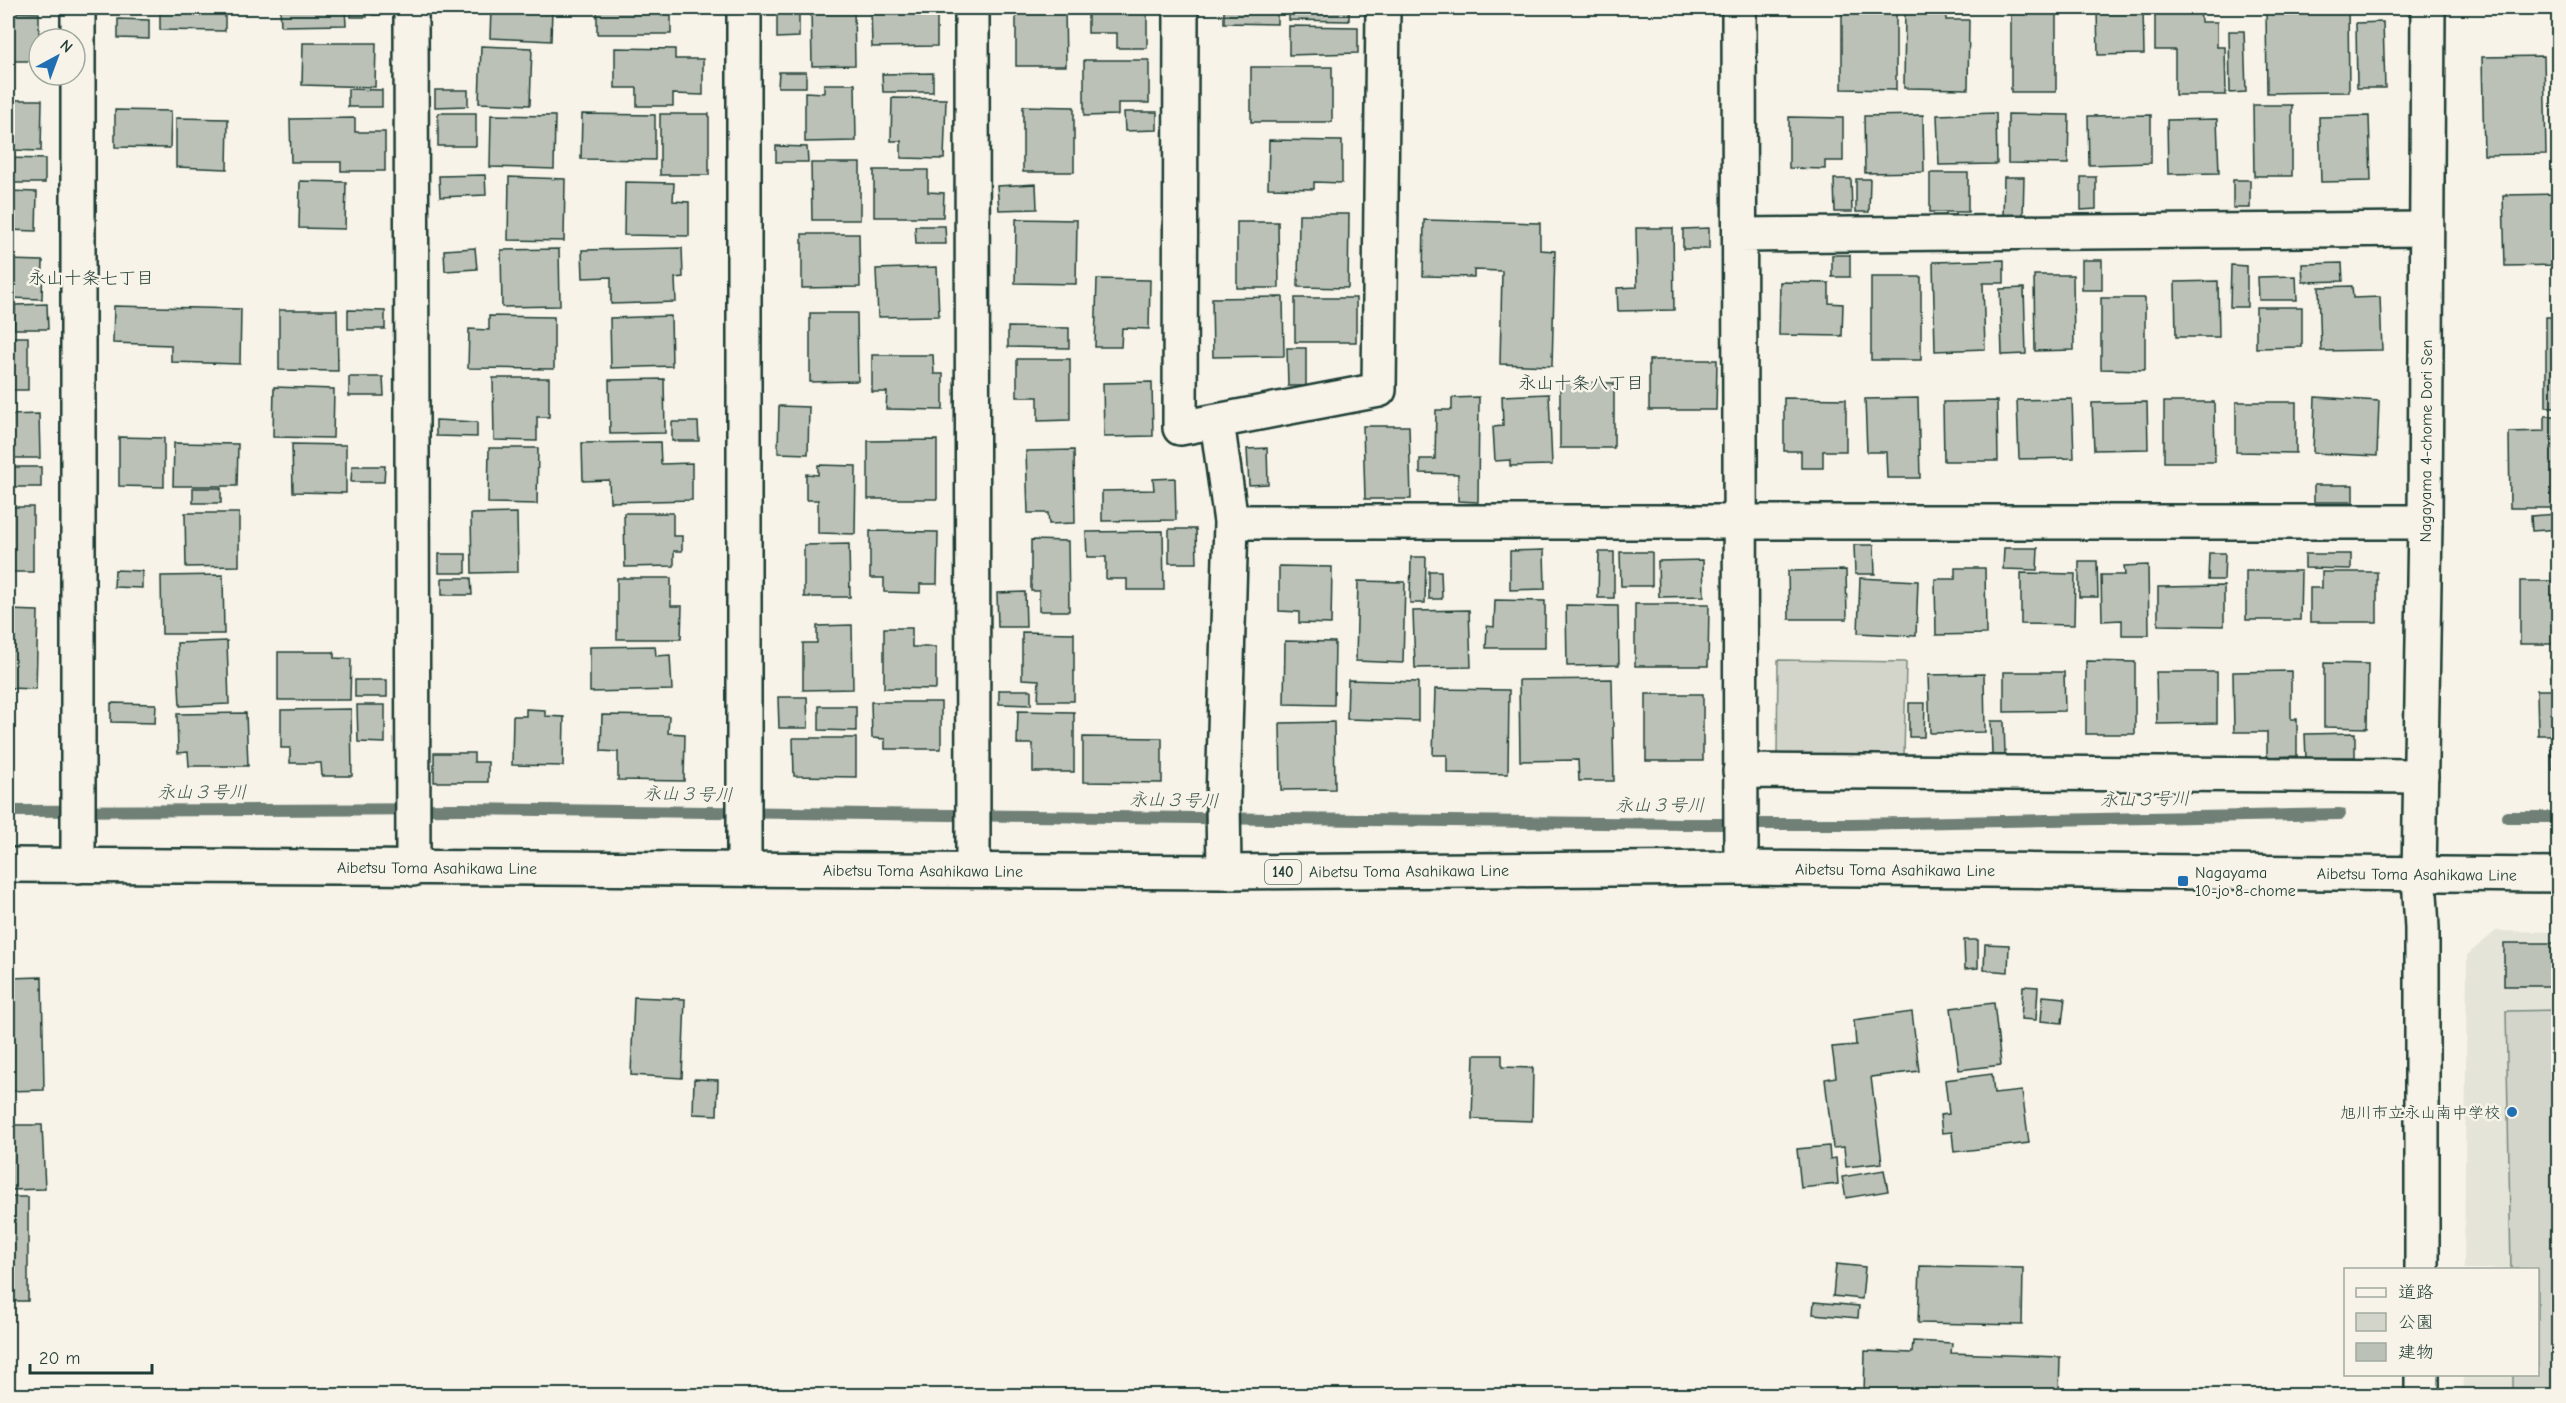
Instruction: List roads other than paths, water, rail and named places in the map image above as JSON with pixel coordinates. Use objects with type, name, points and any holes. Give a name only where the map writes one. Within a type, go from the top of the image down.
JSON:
[{"type":"street","points":[[78,8],[80,790],[78,866]]},
{"type":"street","points":[[411,8],[413,854]]},
{"type":"street","points":[[744,8],[744,854]]},
{"type":"street","points":[[972,8],[973,870]]},
{"type":"street","points":[[1181,8],[1180,428],[1379,390],[1383,8]]},
{"type":"street","points":[[1739,8],[1741,853]]},
{"type":"street","name":"Nagayama 4-chome Dori Sen","points":[[2422,1268],[2422,928],[2419,876],[2425,522],[2428,8]]},
{"type":"street","points":[[1740,235],[2426,229]]},
{"type":"street","points":[[1217,421],[1231,522],[1223,801],[1224,872]]},
{"type":"street","points":[[1231,522],[2425,522]]},
{"type":"street","points":[[1740,784],[2421,776]]},
{"type":"street","name":"Aibetsu Toma Asahikawa Line","points":[[8,866],[78,866],[413,854],[744,854],[973,870],[1224,872],[1741,853],[2419,876],[2559,875]]},
{"type":"street","points":[[2422,1376],[2422,1395]]},
{"type":"waterway","name":"永山３号川","points":[[8,811],[464,809],[1686,824],[1852,824],[2340,814]]},
{"type":"waterway","name":"永山３号川","points":[[2507,817],[2558,817]]},
{"type":"place","name":"Nagayama 10-jo 8-chome","points":[[2183,881]]},
{"type":"place","name":"旭川市立永山南中学校","points":[[2512,1112]]},
{"type":"district","name":"永山十条七丁目","points":[[91,278]]},
{"type":"district","name":"永山十条八丁目","points":[[1581,383]]}]
